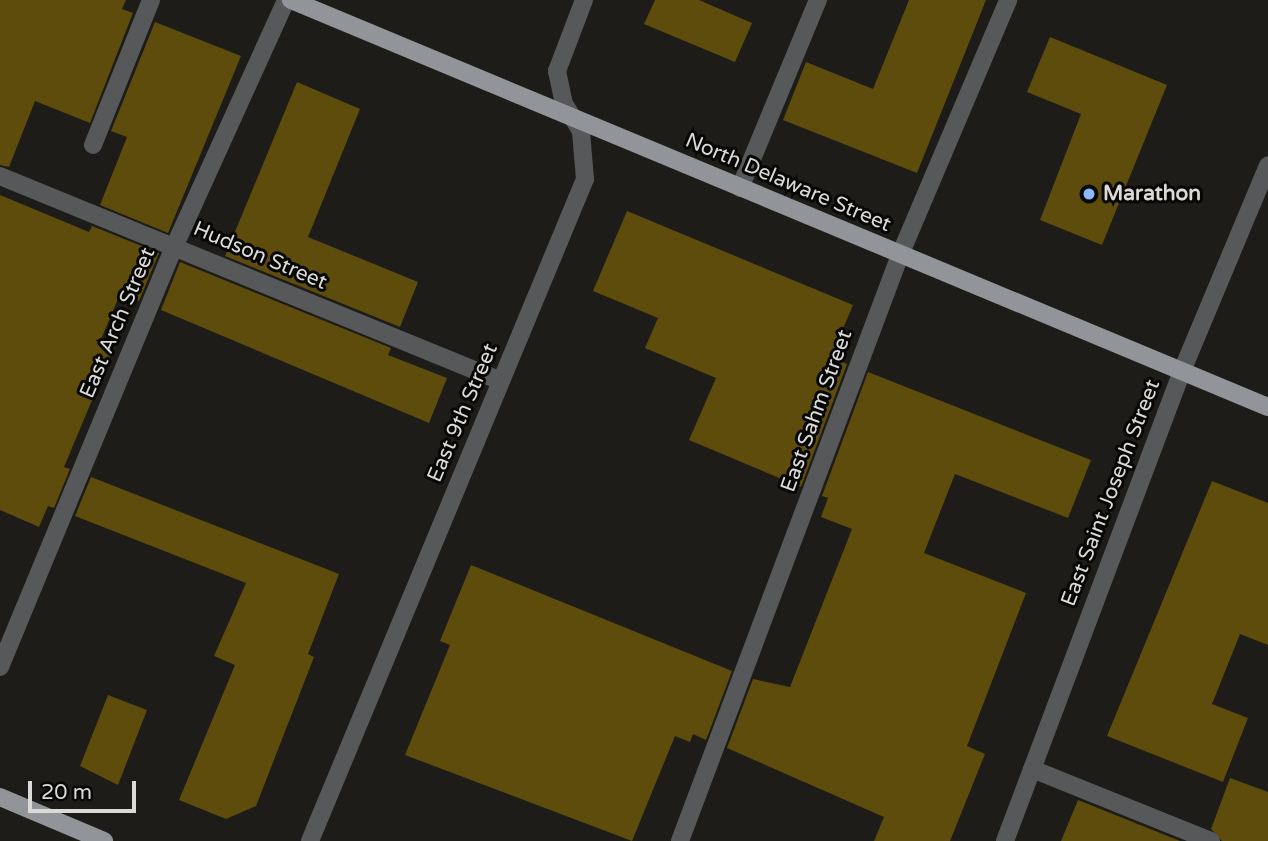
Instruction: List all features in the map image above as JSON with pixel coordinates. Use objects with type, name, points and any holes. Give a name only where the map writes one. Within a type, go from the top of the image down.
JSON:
[{"type":"main road","name":"North Delaware Street","points":[[288,0],[1268,407]]},
{"type":"main road","points":[[0,797],[104,841]]},
{"type":"street","points":[[93,145],[151,0]]},
{"type":"street","name":"East Arch Street","points":[[0,667],[175,245],[288,0]]},
{"type":"street","name":"East 9th Street","points":[[310,841],[585,179],[585,149],[574,118],[564,104],[557,71],[584,0]]},
{"type":"street","points":[[740,188],[818,0]]},
{"type":"street","name":"East Sahm Street","points":[[680,841],[900,255],[1008,0]]},
{"type":"street","name":"East Saint Joseph Street","points":[[1005,841],[1182,371],[1268,165]]},
{"type":"street","name":"Hudson Street","points":[[0,176],[175,245],[501,381]]},
{"type":"street","points":[[1032,769],[1211,841]]},
{"type":"building","points":[[0,0],[126,0],[122,9],[133,13],[90,123],[35,101],[9,167],[0,165]]},
{"type":"building","points":[[655,0],[699,0],[752,23],[735,62],[644,24]]},
{"type":"building","points":[[909,0],[986,0],[917,173],[783,120],[806,62],[873,89]]},
{"type":"building","points":[[155,22],[241,56],[168,233],[100,205],[127,137],[111,131]]},
{"type":"building","points":[[1050,37],[1167,85],[1102,245],[1040,220],[1081,114],[1027,92]]},
{"type":"building","points":[[297,82],[360,109],[308,237],[418,282],[400,327],[225,256]]},
{"type":"building","points":[[0,195],[89,232],[92,226],[159,253],[139,301],[120,294],[99,344],[113,350],[64,467],[70,469],[54,508],[48,506],[39,527],[0,510]]},
{"type":"building","points":[[627,211],[853,305],[831,357],[847,364],[801,487],[689,440],[716,378],[645,348],[658,318],[593,291]]},
{"type":"building","points":[[180,262],[391,348],[388,355],[447,378],[429,423],[161,310]]},
{"type":"building","points":[[868,372],[1091,460],[1068,518],[955,474],[924,553],[1026,593],[967,746],[985,754],[950,841],[874,841],[884,817],[727,748],[753,679],[790,687],[852,529],[821,517],[828,498],[822,496]]},
{"type":"building","points":[[91,477],[339,574],[308,654],[314,657],[256,806],[226,819],[179,800],[235,665],[214,656],[246,583],[75,516]]},
{"type":"building","points":[[1212,481],[1268,503],[1268,645],[1240,634],[1212,704],[1248,718],[1223,782],[1107,736]]},
{"type":"building","points":[[471,565],[732,671],[706,740],[693,734],[690,742],[675,736],[632,841],[405,755],[450,645],[440,641]]},
{"type":"building","points":[[108,695],[147,710],[118,785],[80,766]]},
{"type":"building","points":[[1230,778],[1268,792],[1268,841],[1222,841],[1211,829]]},
{"type":"building","points":[[1078,800],[1180,841],[1061,841]]},
{"type":"place","name":"Marathon","points":[[1089,194]]}]
